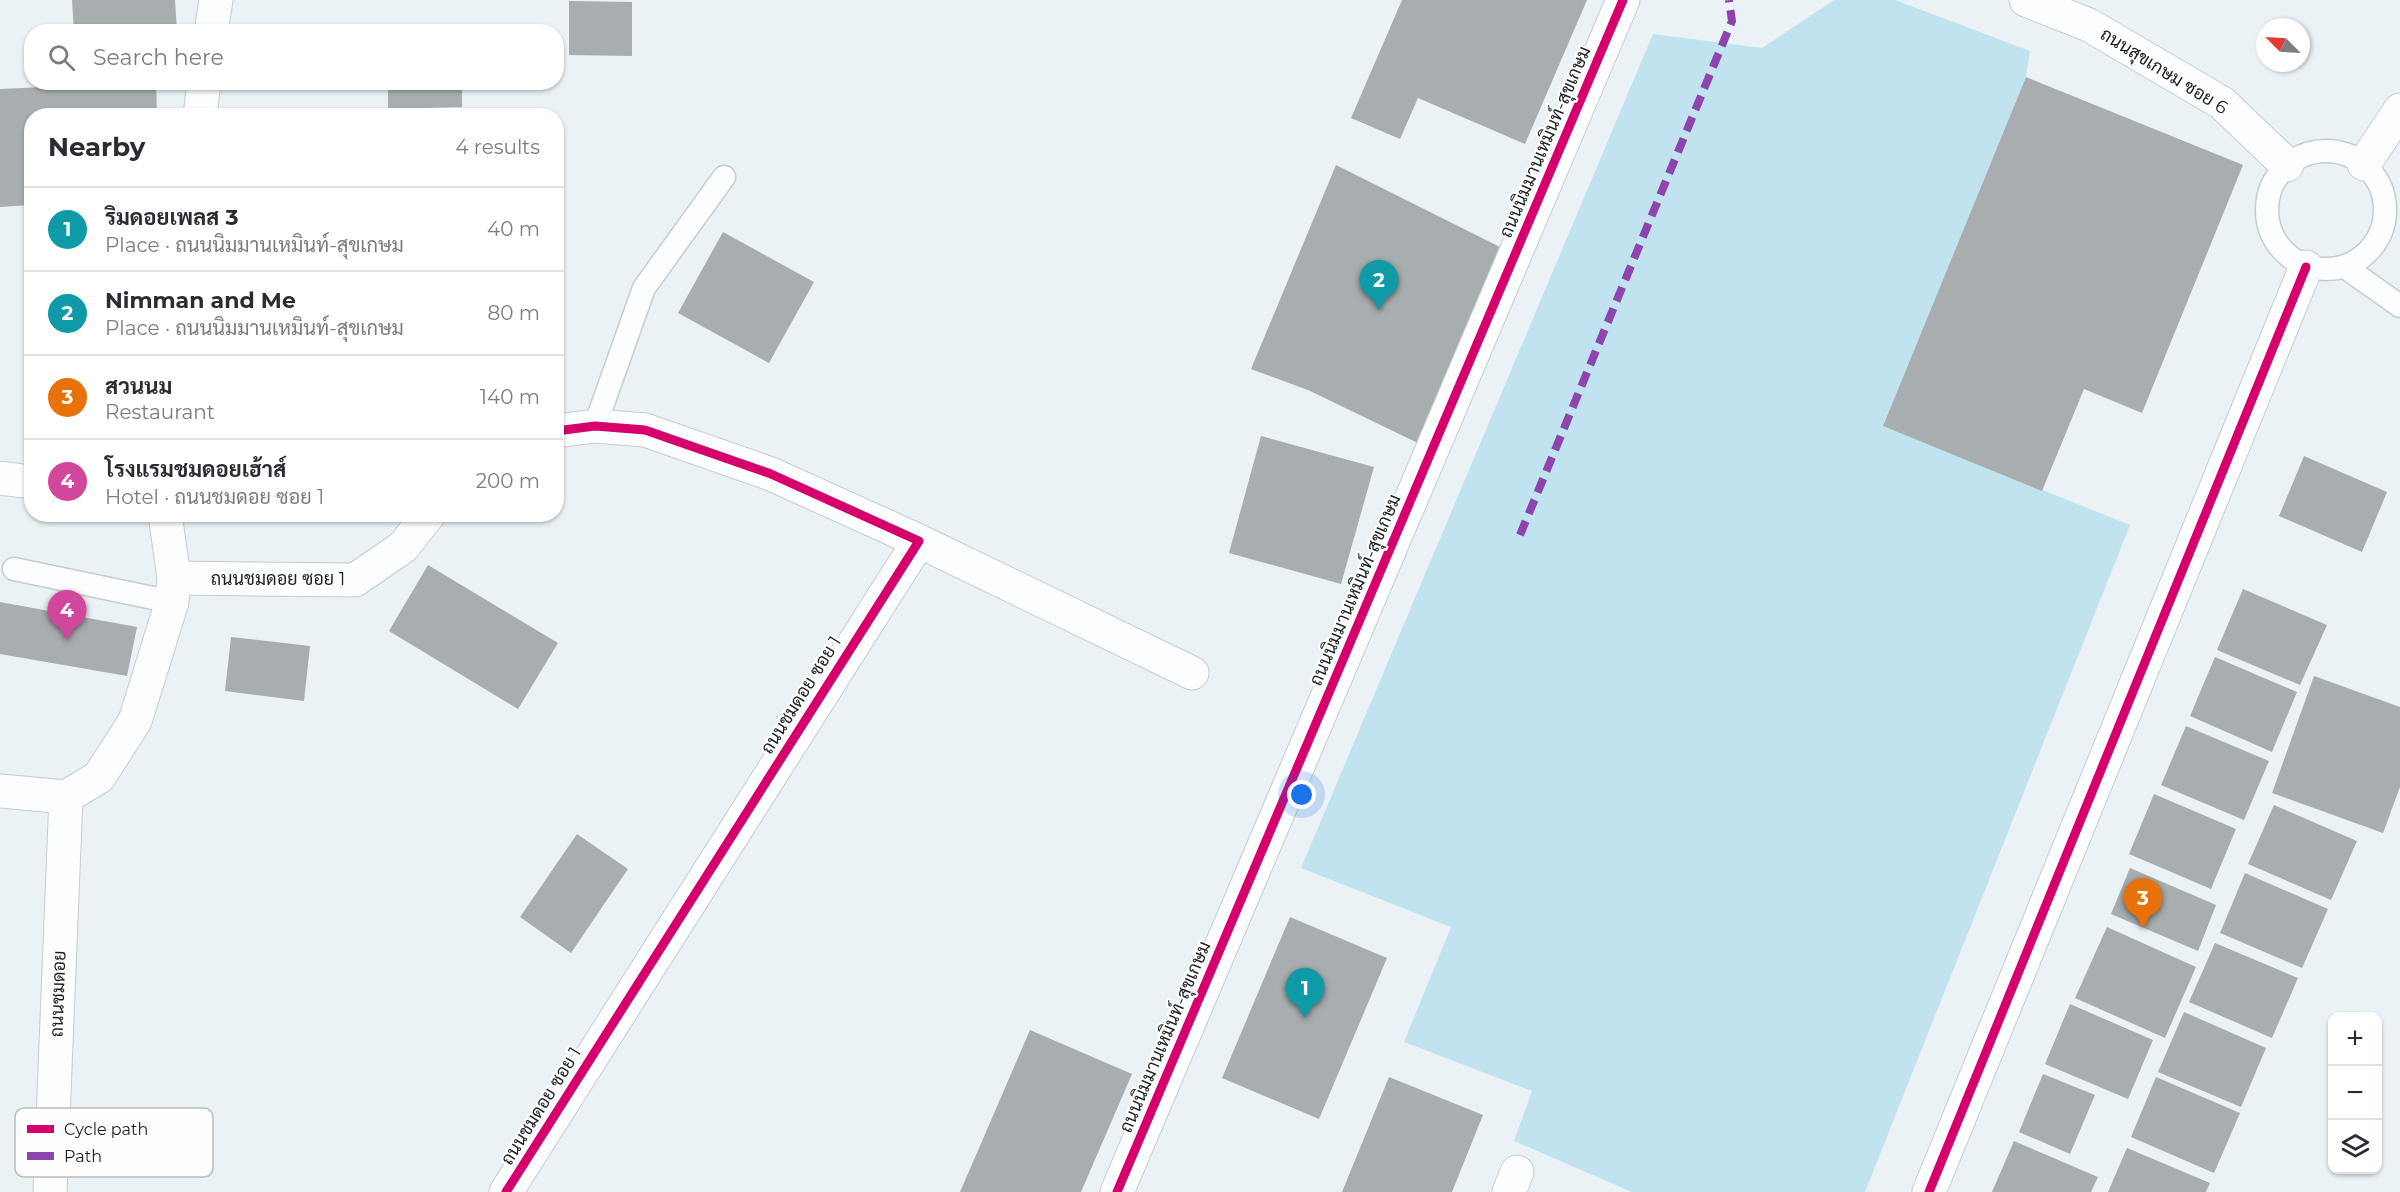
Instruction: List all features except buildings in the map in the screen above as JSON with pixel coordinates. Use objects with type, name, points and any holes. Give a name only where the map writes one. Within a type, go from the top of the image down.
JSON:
[{"type":"street","points":[[212,24],[216,0]]},
{"type":"street","name":"ถนนนิมมานเหมินท์-สุขเกษม","points":[[1117,1192],[1623,0]]},
{"type":"street","name":"ถนนสุขเกษม ซอย 6","points":[[2026,0],[2089,25],[2222,103],[2287,165]]},
{"type":"street","points":[[201,108],[203,90]]},
{"type":"street","points":[[2364,164],[2400,110]]},
{"type":"street","points":[[1929,1192],[2307,267]]},
{"type":"street","points":[[564,430],[595,426],[645,430],[771,474],[919,541],[1192,673]]},
{"type":"street","points":[[0,478],[24,481]]},
{"type":"street","points":[[0,791],[66,797],[99,777],[135,721],[173,590],[166,522]]},
{"type":"street","name":"ถนนชมดอย ซอย 1","points":[[173,590],[355,580],[403,547],[423,522]]},
{"type":"street","name":"ถนนชมดอย ซอย 1","points":[[506,1192],[919,541]]},
{"type":"street","name":"ถนนชมดอย","points":[[53,1108],[66,797]]},
{"type":"street","name":"ถนนชมดอย","points":[[50,1192],[51,1177]]},
{"type":"lane","points":[[2334,151],[2364,164],[2377,178],[2384,195],[2386,212],[2383,230],[2374,246],[2361,259],[2345,267],[2325,270],[2307,267],[2291,259],[2278,246],[2270,231],[2267,213],[2269,195],[2276,179],[2287,165],[2309,154],[2334,151]]},
{"type":"lane","points":[[595,426],[644,288],[724,177]]},
{"type":"lane","points":[[2345,267],[2400,306]]},
{"type":"lane","points":[[14,569],[173,590]]},
{"type":"shaded area","points":[[1834,0],[1895,0],[2030,51],[2026,77],[1883,426],[2130,525],[1865,1192],[1632,1192],[1514,1141],[1532,1091],[1404,1042],[1451,927],[1301,868],[1653,34],[1762,48]]},
{"type":"marked path","points":[[1520,535],[1732,21],[1729,0]]},
{"type":"cycle path","points":[[1117,1192],[1623,0]]},
{"type":"cycle path","points":[[1929,1192],[2306,267]]},
{"type":"cycle path","points":[[506,1192],[919,541],[771,474],[645,430],[595,426],[564,430]]},
{"type":"place","name":"Nimman and Me","points":[[1379,310]]},
{"type":"place","name":"โรงแรมชมดอยเฮ้าส์","points":[[67,640]]},
{"type":"place","name":"สวนนม","points":[[2143,928]]},
{"type":"place","name":"ริมดอยเพลส 3","points":[[1305,1018]]}]
